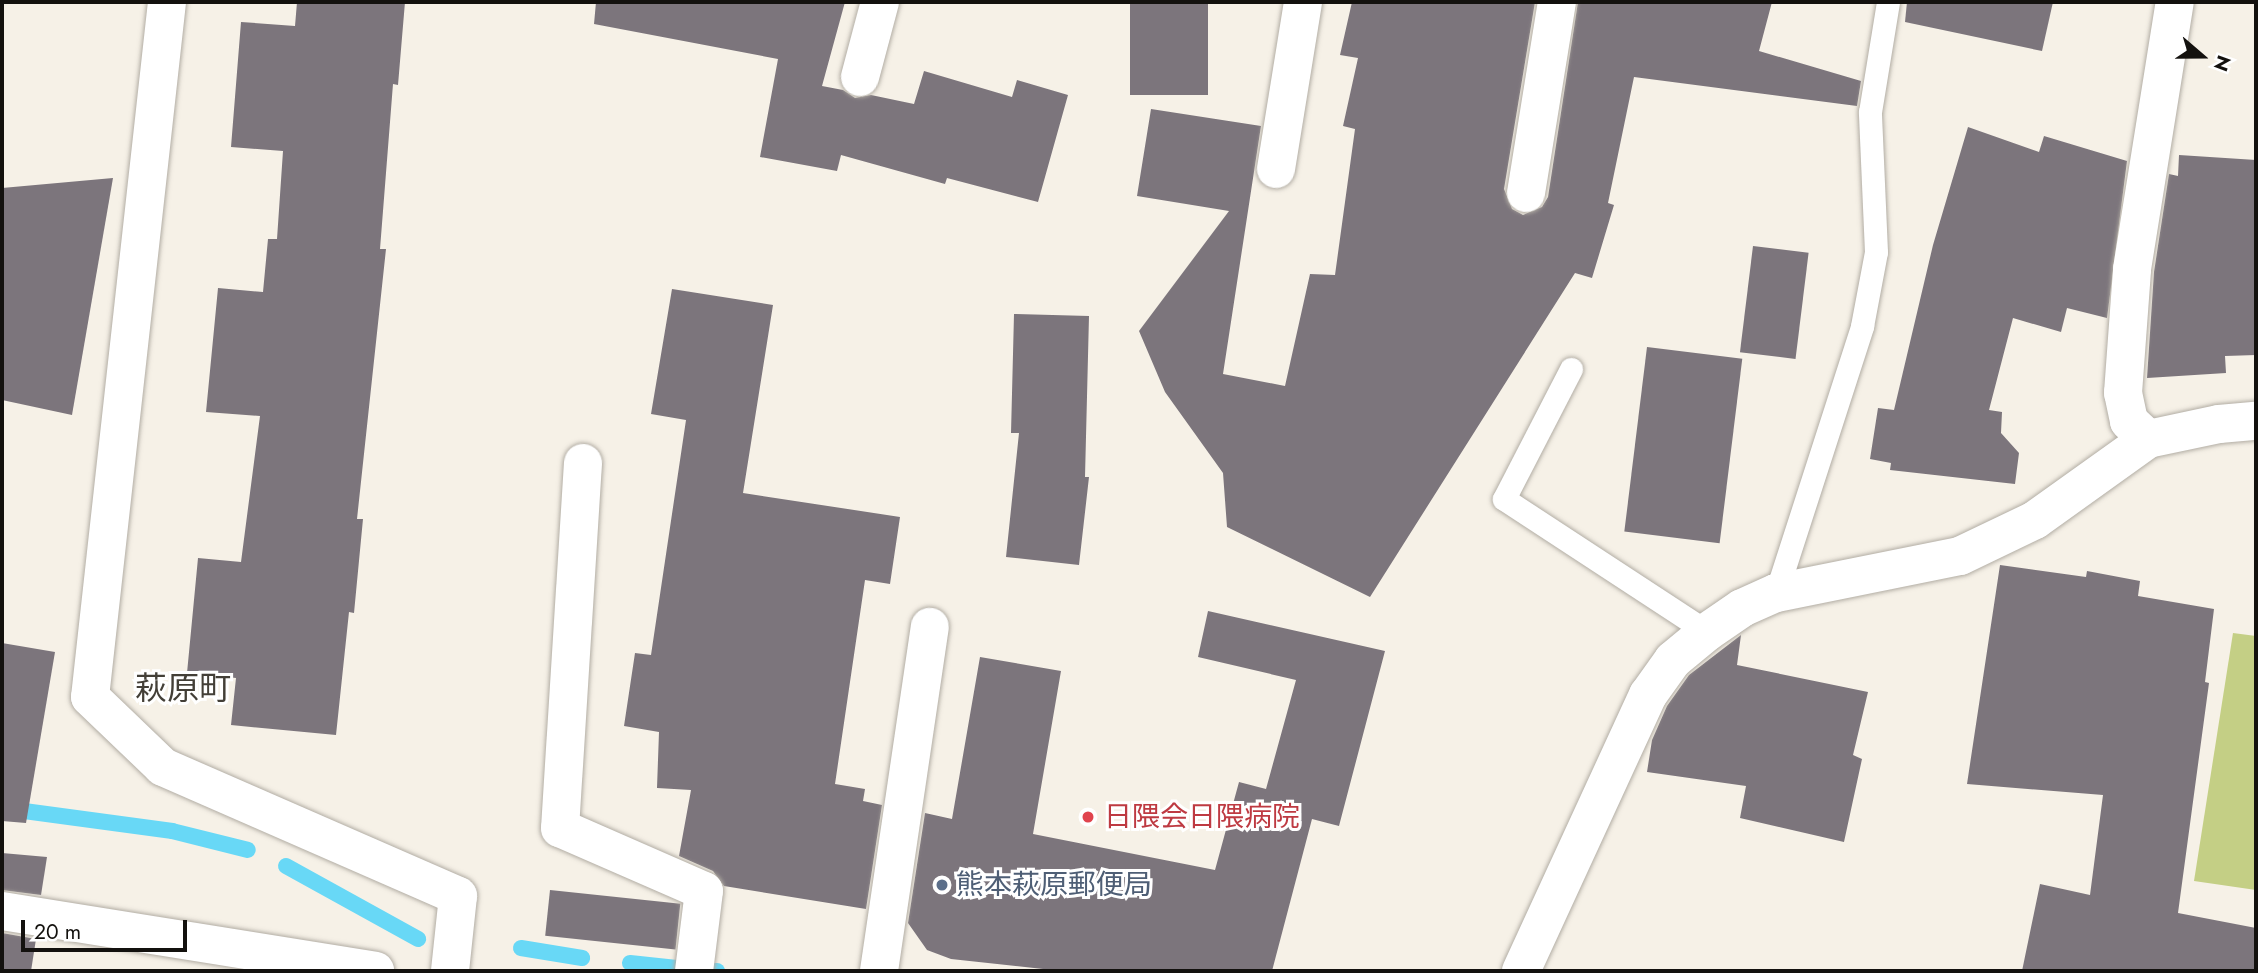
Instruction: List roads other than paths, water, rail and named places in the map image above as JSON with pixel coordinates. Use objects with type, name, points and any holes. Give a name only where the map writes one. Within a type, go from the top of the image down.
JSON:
[{"type":"street","points":[[167,2],[90,697],[163,766],[458,897],[450,971]]},
{"type":"street","points":[[860,77],[880,2]]},
{"type":"street","points":[[1276,169],[1303,2]]},
{"type":"street","points":[[1525,193],[1557,2]]},
{"type":"street","points":[[2148,439],[2129,421],[2123,393],[2132,269],[2175,2]]},
{"type":"street","points":[[1521,971],[1648,695],[1673,660],[1707,632],[1742,608],[1776,593],[1960,556],[2035,520],[2148,439],[2218,424],[2256,421]]},
{"type":"street","points":[[583,463],[559,828],[704,891],[694,971]]},
{"type":"street","points":[[879,971],[930,627]]},
{"type":"street","points":[[2,911],[375,971]]},
{"type":"lane","points":[[1776,593],[1862,326],[1874,264],[1870,112],[1888,2]]},
{"type":"lane","points":[[1571,369],[1504,499],[1707,632]]},
{"type":"waterway","points":[[2,808],[172,831],[248,850]]},
{"type":"waterway","points":[[286,866],[418,939]]},
{"type":"waterway","points":[[521,948],[582,958]]},
{"type":"waterway","points":[[630,963],[677,968]]},
{"type":"place","name":"日隈会日隈病院","points":[[1088,817]]},
{"type":"place","name":"熊本萩原郵便局","points":[[942,885]]},
{"type":"district","name":"萩原町","points":[[183,688]]}]
